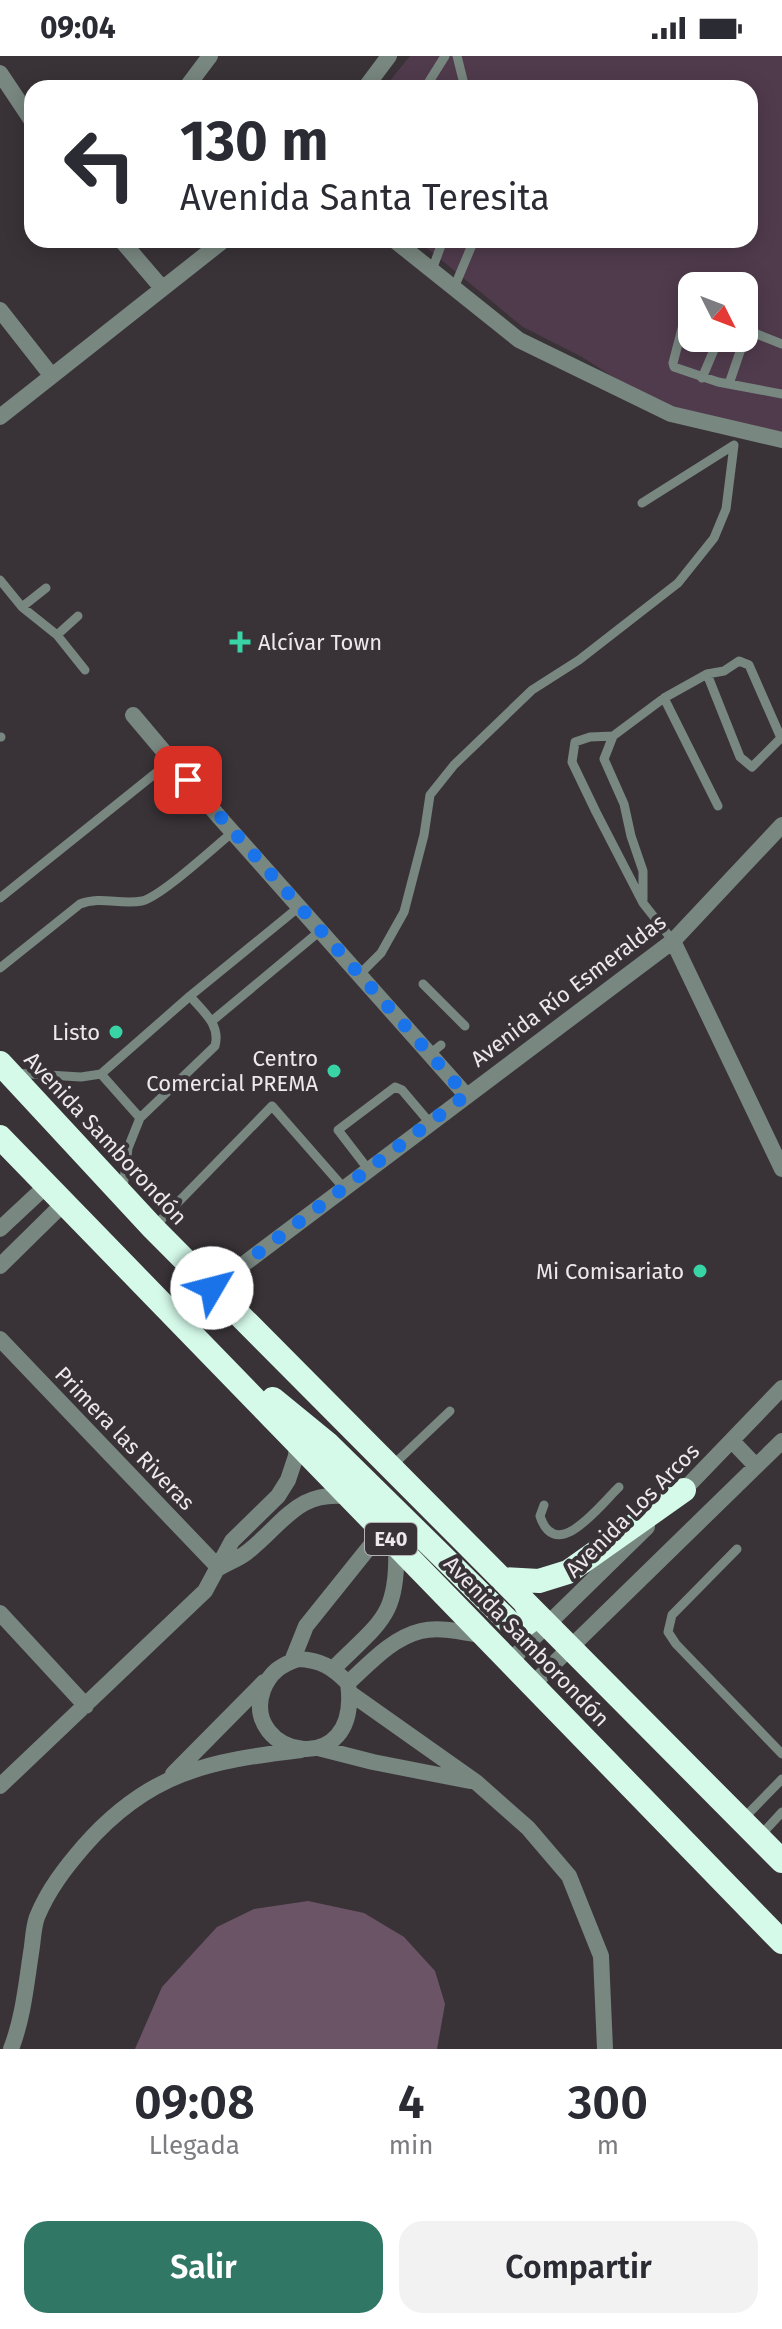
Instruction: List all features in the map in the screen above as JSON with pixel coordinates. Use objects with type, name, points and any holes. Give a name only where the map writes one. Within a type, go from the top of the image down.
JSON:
[{"type":"highway","name":"Avenida Samborondón","points":[[2,1066],[153,1228],[782,1861]]},
{"type":"highway","name":"Avenida Samborondón","points":[[0,1137],[782,1942]]},
{"type":"highway","points":[[178,1322],[328,1444],[512,1625],[522,1627],[530,1621],[530,1610],[526,1605]]},
{"type":"highway","points":[[502,1579],[539,1581],[568,1572],[684,1490]]},
{"type":"street","points":[[192,80],[210,56]]},
{"type":"street","points":[[371,80],[389,56]]},
{"type":"street","points":[[0,73],[24,109]]},
{"type":"street","points":[[128,248],[162,288]]},
{"type":"street","points":[[0,417],[214,248]]},
{"type":"street","points":[[404,248],[519,340],[593,378],[671,414],[782,440]]},
{"type":"street","points":[[0,310],[51,375]]},
{"type":"street","points":[[133,715],[320,931],[397,1006],[436,1050],[466,1095]]},
{"type":"street","name":"Avenida Río Esmeraldas","points":[[212,1288],[673,941],[782,825]]},
{"type":"street","points":[[673,941],[782,1169]]},
{"type":"street","points":[[0,1229],[46,1186]]},
{"type":"street","points":[[0,1266],[63,1204]]},
{"type":"street","name":"Primera las Riveras","points":[[0,1339],[219,1568]]},
{"type":"street","name":"Avenida Los Arcos","points":[[510,1661],[733,1442],[782,1388]]},
{"type":"street","points":[[533,1684],[782,1441]]},
{"type":"street","points":[[733,1442],[755,1465]]},
{"type":"street","points":[[0,1786],[205,1591],[232,1541],[282,1491],[293,1468],[297,1443]]},
{"type":"street","points":[[219,1568],[245,1554],[292,1509],[308,1500],[322,1496],[351,1497]]},
{"type":"street","points":[[292,1661],[306,1626],[389,1537]]},
{"type":"street","points":[[334,1668],[383,1618],[394,1596],[397,1574],[389,1537]]},
{"type":"street","points":[[0,1613],[86,1706]]},
{"type":"street","points":[[11,2049],[21,2025],[37,1919],[59,1875],[128,1803],[169,1778],[233,1758],[310,1749],[334,1740],[345,1727],[350,1711],[349,1688],[397,1641],[423,1630],[450,1630],[487,1637]]},
{"type":"street","points":[[169,1778],[281,1665],[298,1659],[317,1660],[334,1668],[349,1688],[476,1782],[528,1828],[569,1876],[601,1956],[605,2049]]},
{"type":"street","points":[[267,1678],[259,1701],[264,1724],[279,1742],[476,1782]]},
{"type":"lane","points":[[430,80],[445,56]]},
{"type":"lane","points":[[457,56],[463,80]]},
{"type":"lane","points":[[432,270],[440,248]]},
{"type":"lane","points":[[454,288],[471,248]]},
{"type":"lane","points":[[758,335],[782,344]]},
{"type":"lane","points":[[678,344],[673,363],[679,371],[782,394]]},
{"type":"lane","points":[[702,378],[713,352]]},
{"type":"lane","points":[[729,384],[739,352]]},
{"type":"lane","points":[[361,973],[381,953],[404,912],[424,835],[430,795],[454,765],[532,690],[579,660],[678,583],[714,538],[726,509],[734,445],[642,503]]},
{"type":"lane","points":[[1,585],[22,607],[57,635],[85,670]]},
{"type":"lane","points":[[22,607],[46,588]]},
{"type":"lane","points":[[57,635],[78,616]]},
{"type":"lane","points":[[643,903],[643,871],[624,804],[604,759],[613,736],[664,698],[707,674],[724,671],[739,661],[749,665],[782,738],[752,767],[747,764],[740,757],[707,674]]},
{"type":"lane","points":[[664,698],[718,806]]},
{"type":"lane","points":[[613,736],[590,737],[575,742],[572,762],[643,903],[673,941]]},
{"type":"lane","points":[[0,898],[172,760]]},
{"type":"lane","points":[[0,968],[80,904],[90,900],[143,901],[158,893],[233,832]]},
{"type":"lane","points":[[2,1066],[81,1077],[101,1074],[299,907]]},
{"type":"lane","points":[[212,1021],[320,931]]},
{"type":"lane","points":[[423,984],[465,1026]]},
{"type":"lane","points":[[122,1195],[128,1148],[140,1118],[215,1046],[217,1037],[212,1021],[190,996]]},
{"type":"lane","points":[[101,1074],[140,1118]]},
{"type":"lane","points":[[368,1169],[338,1130],[395,1087],[402,1090],[430,1123]]},
{"type":"lane","points":[[153,1228],[272,1106],[343,1187]]},
{"type":"lane","points":[[390,1468],[450,1411]]},
{"type":"lane","points":[[544,1505],[540,1516],[543,1525],[551,1533],[561,1535],[573,1532],[619,1487]]},
{"type":"lane","points":[[737,1549],[672,1615],[668,1632],[782,1754]]},
{"type":"lane","points":[[750,1829],[782,1779]]},
{"type":"lane","points":[[750,1829],[782,1812]]},
{"type":"shaded area","points":[[410,56],[782,56],[782,436],[671,414],[582,357],[523,327],[427,248],[758,248],[758,80],[390,80]]},
{"type":"shaded area","points":[[308,1901],[364,1913],[404,1937],[435,1971],[445,2004],[437,2049],[135,2049],[162,1987],[217,1927],[254,1909]]},
{"type":"place","name":"Alcívar Town","points":[[240,642]]},
{"type":"place","name":"Listo","points":[[116,1032]]},
{"type":"place","name":"Centro Comercial PREMA","points":[[334,1071]]},
{"type":"place","name":"Mi Comisariato","points":[[700,1271]]},
{"type":"route","points":[[188,780],[466,1095],[212,1288]]}]
